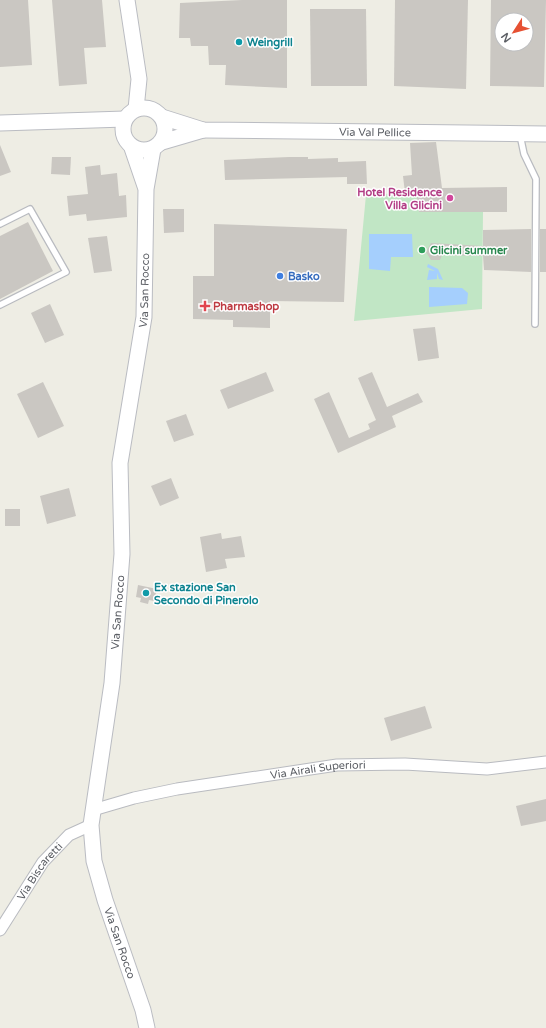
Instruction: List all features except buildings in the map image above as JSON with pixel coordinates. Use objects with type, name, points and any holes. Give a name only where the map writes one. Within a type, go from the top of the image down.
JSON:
[{"type":"street","points":[[127,0],[139,79],[136,109]]},
{"type":"street","points":[[139,79],[166,128],[157,146]]},
{"type":"street","points":[[128,142],[122,128],[125,119],[136,109],[147,108],[203,130]]},
{"type":"street","points":[[0,123],[88,122],[125,119]]},
{"type":"street","points":[[88,122],[143,151],[203,130]]},
{"type":"street","name":"Via Val Pellice","points":[[203,130],[546,134]]},
{"type":"street","name":"Via San Rocco","points":[[128,142],[146,189]]},
{"type":"street","name":"Via San Rocco","points":[[147,1028],[143,1010],[105,900],[94,861],[91,825],[112,684],[121,574],[120,463],[144,317],[146,189],[157,146]]},
{"type":"street","name":"Via Airali Superiori","points":[[93,810],[134,798],[177,788],[337,765],[405,764],[487,769],[546,762]]},
{"type":"street","name":"Via Biscaretti","points":[[0,930],[43,862],[68,834],[91,825]]},
{"type":"lane","points":[[520,134],[524,154],[536,179],[535,324]]},
{"type":"lane","points":[[0,224],[30,210],[66,272],[0,305]]},
{"type":"green space","name":"Glicini summer","points":[[416,192],[419,212],[483,212],[482,309],[354,321],[366,195]]},
{"type":"water","points":[[369,234],[412,234],[413,257],[391,257],[390,271],[369,269]]},
{"type":"water","points":[[428,264],[438,269],[443,280],[439,279],[437,273],[437,279],[427,280],[429,270],[435,271],[427,267]]},
{"type":"water","points":[[429,287],[462,288],[468,293],[467,304],[429,307]]},
{"type":"place","name":"Weingrill","points":[[239,42]]},
{"type":"place","name":"Hotel Residence Villa Glicini","points":[[450,198]]},
{"type":"place","name":"Glicini summer","points":[[422,250]]},
{"type":"place","name":"Basko","points":[[280,276]]},
{"type":"place","name":"Pharmashop","points":[[205,306]]},
{"type":"place","name":"Ex stazione San Secondo di Pinerolo","points":[[146,593]]}]
